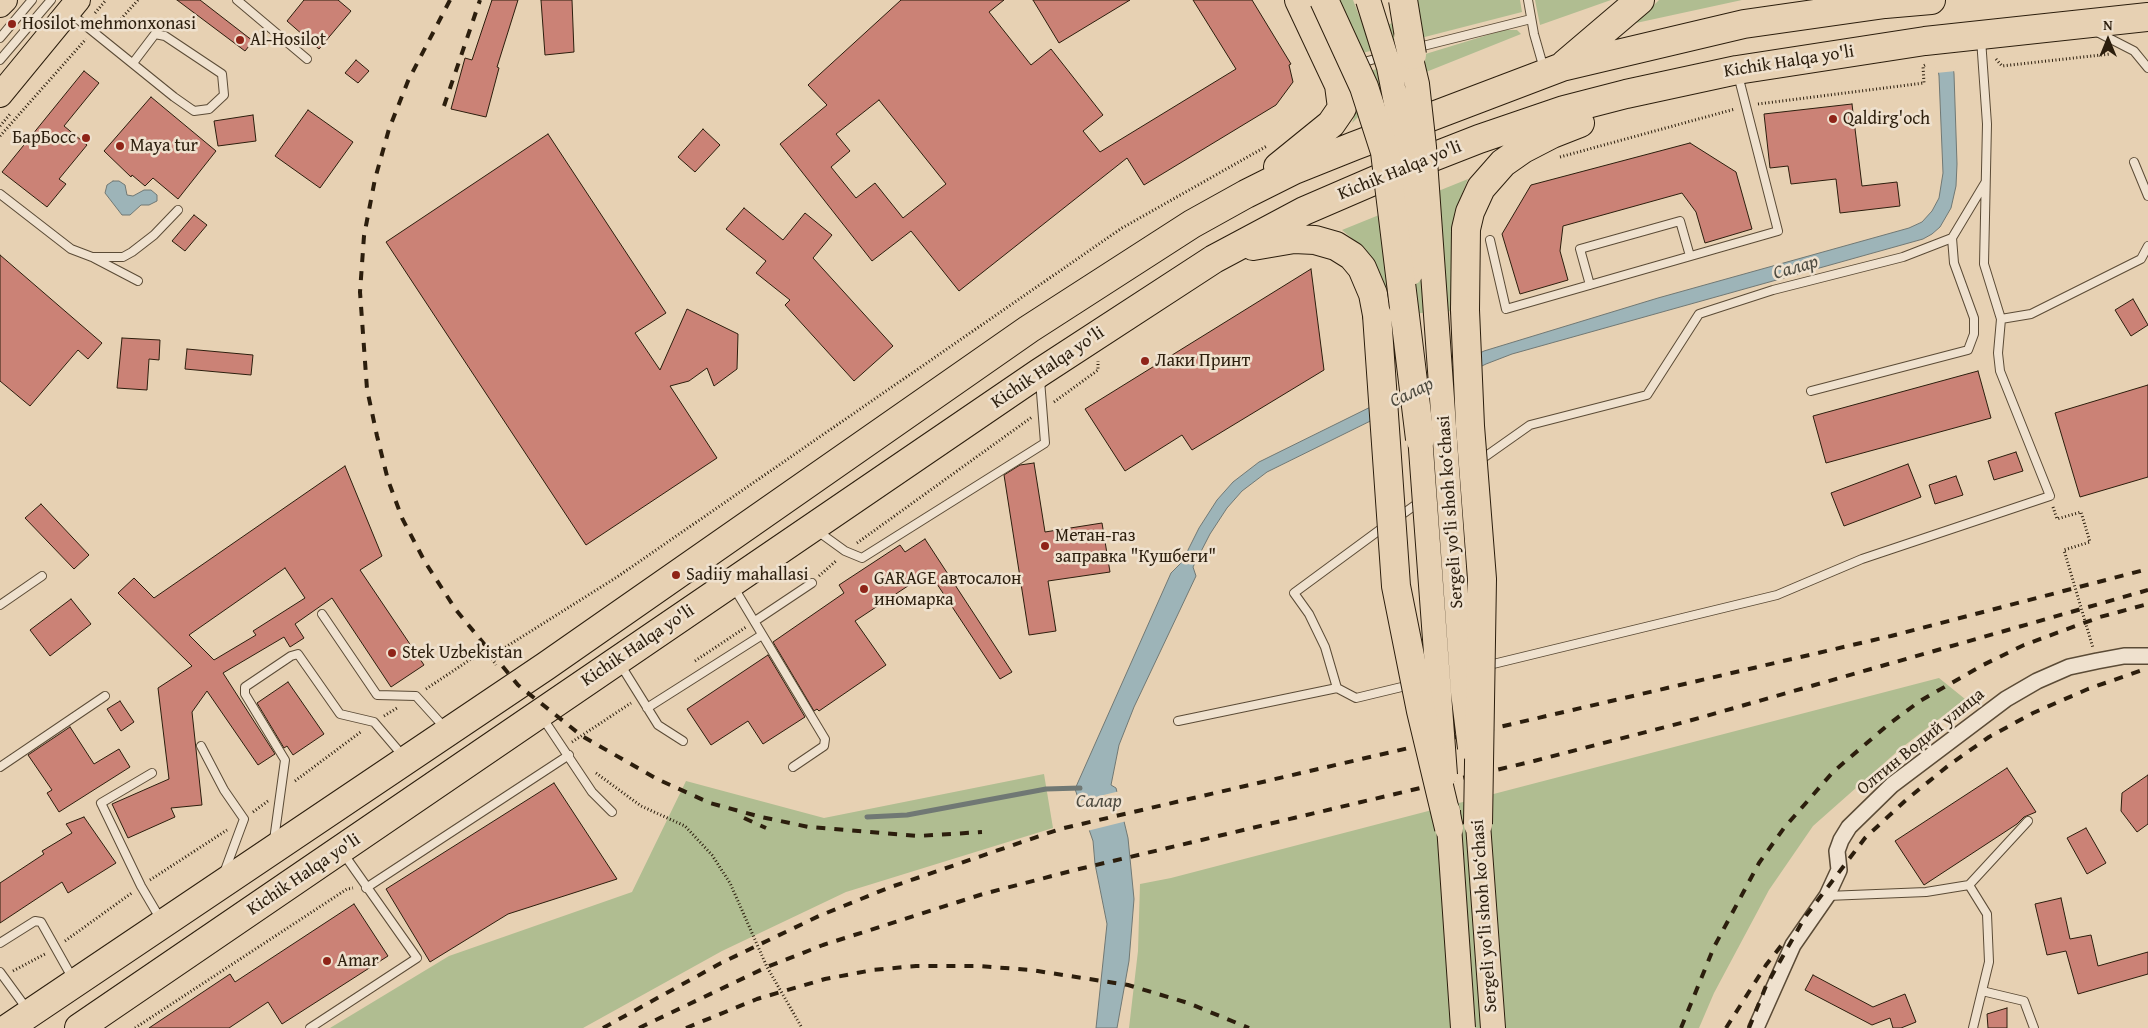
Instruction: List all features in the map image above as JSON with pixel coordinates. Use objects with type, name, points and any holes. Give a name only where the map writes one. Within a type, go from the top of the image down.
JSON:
[{"type":"highway","points":[[1246,194],[1338,117],[1342,108],[1338,64],[1299,0]]},
{"type":"highway","points":[[1324,0],[1364,87],[1385,152],[1420,439]]},
{"type":"highway","points":[[1403,0],[1403,54]]},
{"type":"highway","points":[[1553,70],[1640,0]]},
{"type":"highway","name":"Kichik Halqa yo'li","points":[[26,1023],[76,982],[406,760],[1029,329],[1192,224],[1246,194],[1312,163],[1553,70],[1744,24],[1878,2],[1926,0]]},
{"type":"highway","name":"Kichik Halqa yo'li","points":[[79,1028],[1039,373],[1214,259],[1258,234],[1348,191],[1479,139],[1564,110],[1691,79],[1737,70],[1926,41],[1982,47],[2082,24],[2148,17]]},
{"type":"highway","points":[[1478,824],[1482,579],[1470,426],[1465,310],[1466,230],[1476,195],[1494,172],[1523,149],[1552,134],[1691,79]]},
{"type":"highway","points":[[1214,259],[1275,241],[1304,239],[1330,243],[1348,254],[1362,268],[1373,294],[1377,315],[1396,586],[1421,711],[1449,828]]},
{"type":"highway","points":[[710,551],[731,583]]},
{"type":"main road","points":[[0,5],[4,0]]},
{"type":"main road","name":"Sergeli yo‘li shoh ko‘chasi","points":[[1368,0],[1389,67],[1401,136],[1408,215],[1420,439],[1463,1028]]},
{"type":"main road","name":"Sergeli yo‘li shoh ko‘chasi","points":[[1393,0],[1403,54],[1420,102],[1463,692],[1478,824],[1494,1028]]},
{"type":"main road","points":[[0,95],[66,4]]},
{"type":"street","name":"Олтин Водий улица","points":[[1756,1028],[1793,945],[1827,896],[1839,870],[1837,851],[1841,840],[1849,827],[1892,785],[2006,699],[2037,681],[2069,667],[2124,656],[2148,656]]},
{"type":"lane","points":[[0,38],[32,0]]},
{"type":"lane","points":[[237,0],[307,59]]},
{"type":"lane","points":[[1528,0],[1531,19],[1553,70]]},
{"type":"lane","points":[[0,60],[66,4],[92,32],[133,63],[174,98],[194,111],[209,109],[224,95],[222,74],[165,36],[155,34],[133,63]]},
{"type":"lane","points":[[1338,64],[1403,54],[1531,19]]},
{"type":"lane","points":[[2082,24],[2134,51],[2148,68]]},
{"type":"lane","points":[[1452,674],[1777,595],[1862,559],[2050,496],[2000,371],[1998,353],[2000,319],[1984,264],[1987,124],[1982,47]]},
{"type":"lane","points":[[1490,240],[1506,309],[1778,231],[1737,70]]},
{"type":"lane","points":[[2134,162],[2148,196]]},
{"type":"lane","points":[[1811,391],[1968,350],[1974,334],[1974,318],[1954,263],[1952,238],[1986,182]]},
{"type":"lane","points":[[0,194],[71,249],[92,257],[138,281]]},
{"type":"lane","points":[[92,257],[123,257],[154,235],[178,210]]},
{"type":"lane","points":[[1590,285],[1580,248],[1680,221],[1690,256]]},
{"type":"lane","points":[[1467,469],[1530,425],[1647,395],[1699,314],[1773,290],[1903,257],[1952,238]]},
{"type":"lane","points":[[2000,319],[2031,314],[2141,259],[2148,246]]},
{"type":"lane","points":[[813,527],[845,551],[862,558],[1045,443],[1039,373]]},
{"type":"lane","points":[[1337,688],[1325,647],[1309,614],[1294,593],[1357,545],[1459,474]]},
{"type":"lane","points":[[0,605],[42,576]]},
{"type":"lane","points":[[731,583],[824,739],[824,746],[793,767]]},
{"type":"lane","points":[[755,621],[812,583]]},
{"type":"lane","points":[[322,614],[377,695],[416,696],[448,731]]},
{"type":"lane","points":[[648,708],[762,635]]},
{"type":"lane","points":[[273,850],[285,760],[245,694],[245,687],[291,656],[298,654],[340,714],[374,722],[406,760]]},
{"type":"lane","points":[[618,660],[658,725],[683,741]]},
{"type":"lane","points":[[1433,679],[1442,677]]},
{"type":"lane","points":[[1178,721],[1337,688],[1356,698],[1423,681]]},
{"type":"lane","points":[[0,767],[105,696]]},
{"type":"lane","points":[[540,713],[592,792],[612,812]]},
{"type":"lane","points":[[201,746],[224,790],[244,819],[219,886]]},
{"type":"lane","points":[[366,888],[569,756]]},
{"type":"lane","points":[[152,773],[101,803],[141,886],[163,924]]},
{"type":"lane","points":[[1827,896],[1926,892],[1969,884],[2028,821]]},
{"type":"lane","points":[[310,1028],[417,958],[341,850]]},
{"type":"lane","points":[[1969,884],[1987,914],[1990,962],[1973,1028]]},
{"type":"lane","points":[[0,943],[35,922],[40,922],[76,982]]},
{"type":"lane","points":[[2,974],[26,1023]]},
{"type":"lane","points":[[1982,991],[2024,1001],[2034,1028]]},
{"type":"path","points":[[0,136],[92,32],[120,20],[138,0]]},
{"type":"path","points":[[1982,47],[2002,66],[2134,51]]},
{"type":"path","points":[[2,974],[55,948],[141,886],[244,819],[374,722],[471,659],[490,656],[617,577],[1122,228],[1274,142]]},
{"type":"path","points":[[2050,496],[2057,519],[2081,512],[2090,542],[2064,550],[2097,661]]},
{"type":"path","points":[[490,656],[496,665]]},
{"type":"path","points":[[576,750],[570,743],[640,696]]},
{"type":"path","points":[[594,772],[641,806],[685,826],[712,855],[730,883],[767,967],[802,1028]]},
{"type":"path","points":[[135,1028],[347,889],[366,888]]},
{"type":"green space","points":[[1311,0],[1353,0],[1365,31],[1417,16],[1416,0],[1520,0],[1522,12],[1339,59]]},
{"type":"green space","points":[[1535,0],[1611,0],[1540,25]]},
{"type":"green space","points":[[1659,0],[1742,0],[1636,23]]},
{"type":"green space","points":[[1504,30],[1517,30],[1521,34],[1406,80],[1364,111],[1352,123],[1357,108],[1347,78]]},
{"type":"green space","points":[[1468,179],[1455,211],[1453,229],[1453,311],[1390,315],[1362,247],[1342,230]]},
{"type":"green space","points":[[1939,678],[1965,699],[1900,749],[1813,826],[1769,890],[1714,993],[1699,1028],[1129,1028],[1138,951],[1140,884],[1171,878]]},
{"type":"green space","points":[[1044,774],[1053,828],[846,892],[722,951],[583,1028],[330,1028],[449,956],[632,892],[686,781],[824,818]]},
{"type":"water","name":"Салар","points":[[1928,0],[1945,0],[1954,74],[1957,164],[1956,186],[1951,208],[1940,227],[1932,234],[1923,239],[1512,354],[1486,364],[1267,472],[1242,491],[1227,508],[1210,534],[1193,567],[1196,576],[1134,707],[1119,745],[1111,785],[1116,788],[1128,838],[1134,899],[1129,961],[1117,1028],[1096,1028],[1107,924],[1095,864],[1093,841],[1075,789],[1171,573],[1182,562],[1199,528],[1217,500],[1233,482],[1259,462],[1484,351],[1658,298],[1909,228],[1922,222],[1932,211],[1939,198],[1943,173],[1939,76]]},
{"type":"water","points":[[113,181],[119,181],[125,185],[127,195],[133,196],[144,190],[151,190],[157,195],[157,201],[149,205],[141,205],[130,215],[122,215],[105,193],[107,185]]},
{"type":"pier","points":[[1925,0],[1948,0],[1956,71],[1936,73]]},
{"type":"pier","points":[[1120,791],[1127,821],[1087,831],[1075,802]]},
{"type":"building","points":[[177,0],[200,0],[253,41],[245,51]]},
{"type":"building","points":[[304,0],[338,0],[351,11],[319,49],[287,21]]},
{"type":"building","points":[[492,0],[518,0],[497,67],[499,68],[486,117],[451,109],[465,58],[472,60]]},
{"type":"building","points":[[541,0],[572,0],[574,52],[545,55]]},
{"type":"building","points":[[901,0],[1004,0],[989,12],[1031,65],[1051,49],[1103,115],[1083,131],[1100,152],[1236,69],[1193,0],[1252,0],[1291,64],[1289,65],[1293,82],[1276,105],[1144,185],[1127,158],[959,291],[911,231],[872,261],[780,144],[827,105],[808,85]],"holes":[[[879,100],[946,184],[903,218],[875,183],[856,198],[831,167],[850,151],[836,134]]]},
{"type":"building","points":[[1033,0],[1130,0],[1059,43]]},
{"type":"building","points":[[356,60],[369,71],[358,83],[345,73]]},
{"type":"building","points":[[84,71],[99,83],[64,126],[87,145],[59,179],[66,184],[47,207],[2,172]]},
{"type":"building","points":[[151,97],[216,151],[178,199],[153,178],[145,186],[132,175],[131,177],[104,151]]},
{"type":"building","points":[[1852,104],[1862,186],[1897,182],[1900,206],[1840,213],[1836,179],[1791,184],[1788,166],[1770,168],[1764,114]]},
{"type":"building","points":[[308,110],[353,142],[320,188],[275,156]]},
{"type":"building","points":[[253,115],[256,141],[218,146],[214,121]]},
{"type":"building","points":[[703,129],[720,145],[695,172],[678,157]]},
{"type":"building","points":[[548,134],[666,313],[635,333],[660,370],[687,309],[738,334],[737,369],[714,386],[707,368],[689,381],[670,386],[717,458],[586,545],[386,242]]},
{"type":"building","points":[[1690,143],[1736,172],[1752,229],[1705,243],[1696,212],[1682,193],[1563,226],[1560,251],[1568,280],[1520,294],[1502,234],[1531,185]]},
{"type":"building","points":[[744,208],[783,240],[805,213],[832,235],[813,258],[893,346],[854,381],[785,305],[790,300],[756,273],[766,261],[726,229]]},
{"type":"building","points":[[194,215],[207,225],[185,251],[172,241]]},
{"type":"building","points":[[0,255],[102,343],[88,359],[78,350],[30,406],[0,381]]},
{"type":"building","points":[[1311,269],[1324,370],[1192,450],[1182,435],[1125,471],[1085,409]]},
{"type":"building","points":[[2133,299],[2148,325],[2131,336],[2115,310]]},
{"type":"building","points":[[122,338],[160,340],[159,360],[149,359],[147,390],[117,388]]},
{"type":"building","points":[[187,349],[253,355],[251,375],[185,369]]},
{"type":"building","points":[[1978,371],[1991,418],[1826,463],[1813,416]]},
{"type":"building","points":[[2148,385],[2148,477],[2080,497],[2055,413]]},
{"type":"building","points":[[2016,452],[2023,471],[1994,480],[1988,461]]},
{"type":"building","points":[[1034,463],[1045,532],[1102,523],[1110,572],[1048,581],[1056,631],[1029,635],[1004,475],[1020,465]]},
{"type":"building","points":[[1908,464],[1921,497],[1844,526],[1831,493]]},
{"type":"building","points":[[345,466],[382,556],[360,570],[424,665],[391,687],[332,598],[295,624],[304,638],[290,647],[284,637],[223,673],[275,754],[258,765],[207,691],[192,712],[202,805],[171,808],[175,817],[128,838],[112,804],[169,779],[158,688],[192,666],[118,593],[134,578],[154,598]],"holes":[[[285,568],[305,598],[253,631],[256,635],[214,660],[189,635]]]},
{"type":"building","points":[[1956,476],[1963,495],[1935,504],[1929,485]]},
{"type":"building","points":[[41,504],[89,555],[74,569],[25,518]]},
{"type":"building","points":[[925,539],[1012,672],[1000,679],[929,572],[855,621],[886,665],[819,711],[817,709],[814,711],[773,642],[844,593],[839,585],[900,545],[905,552]]},
{"type":"building","points":[[71,599],[91,624],[50,656],[30,630]]},
{"type":"building","points":[[768,655],[805,717],[763,744],[748,721],[711,745],[687,709]]},
{"type":"building","points":[[288,682],[324,734],[293,755],[287,746],[284,748],[257,703]]},
{"type":"building","points":[[120,701],[134,722],[121,731],[107,709]]},
{"type":"building","points":[[70,727],[94,764],[119,749],[130,767],[59,812],[47,793],[52,790],[28,755]]},
{"type":"building","points":[[2007,768],[2036,812],[2024,817],[2017,824],[1924,885],[1895,841]]},
{"type":"building","points":[[2148,775],[2148,824],[2137,832],[2121,811],[2122,793]]},
{"type":"building","points":[[554,783],[617,879],[508,914],[430,962],[386,889]]},
{"type":"building","points":[[84,817],[116,863],[68,893],[62,882],[0,923],[0,883],[44,854],[42,851],[72,833],[66,824]]},
{"type":"building","points":[[2086,828],[2106,863],[2087,874],[2067,838]]},
{"type":"building","points":[[2061,898],[2070,939],[2091,935],[2098,966],[2148,952],[2148,974],[2078,994],[2066,951],[2047,955],[2035,904]]},
{"type":"building","points":[[354,904],[388,956],[282,1024],[268,1002],[229,1028],[149,1028],[230,974],[235,982]]},
{"type":"building","points":[[1813,975],[1873,1007],[1905,994],[1916,1022],[1901,1028],[1893,1028],[1890,1018],[1872,1025],[1805,990]]},
{"type":"building","points":[[2007,1008],[2007,1028],[1988,1028],[1987,1014]]},
{"type":"waterway","points":[[867,817],[907,815],[1046,789],[1080,788]]},
{"type":"railway","points":[[450,0],[408,81],[389,129],[375,179],[364,236],[360,292],[367,389],[377,436],[388,480],[402,518],[425,562],[456,610],[518,685],[582,736],[657,779],[710,803],[761,817],[809,827],[918,836],[982,832]]},
{"type":"railway","points":[[444,106],[480,0]]},
{"type":"railway","points":[[603,1028],[721,963],[819,916],[888,888],[1060,829],[1891,636],[2148,569]]},
{"type":"railway","points":[[639,1028],[767,967],[823,945],[983,894],[1075,870],[1534,761],[1685,722],[2148,590]]},
{"type":"railway","points":[[1681,1028],[1714,947],[1759,863],[1784,828],[1833,772],[1889,724],[1920,701],[1983,665],[2024,645],[2100,617],[2148,604]]},
{"type":"railway","points":[[1749,1028],[1766,986],[1805,917],[1865,838],[1906,800],[1949,765],[1989,737],[2033,713],[2088,689],[2148,668]]},
{"type":"railway","points":[[744,818],[766,828]]},
{"type":"railway","points":[[1726,1028],[1766,965],[1784,942]]},
{"type":"railway","points":[[686,1028],[757,999],[825,979],[873,970],[916,966],[978,966],[1031,970],[1128,985],[1188,1003],[1249,1028]]},
{"type":"place","name":"Hosilot mehmonxonasi","points":[[12,24]]},
{"type":"place","name":"Al-Hosilot","points":[[240,40]]},
{"type":"place","name":"Qaldirg'och","points":[[1833,119]]},
{"type":"place","name":"БарБосс","points":[[86,138]]},
{"type":"place","name":"Maya tur","points":[[120,146]]},
{"type":"place","name":"Лаки Принт","points":[[1145,361]]},
{"type":"place","name":"Метан-газ заправка \"Кушбеги\"","points":[[1045,546]]},
{"type":"place","name":"Sadiiy mahallasi","points":[[676,575]]},
{"type":"place","name":"GARAGE автосалон иномарка","points":[[864,589]]},
{"type":"place","name":"Stek Uzbekistan","points":[[392,653]]},
{"type":"place","name":"Amar","points":[[327,961]]}]
